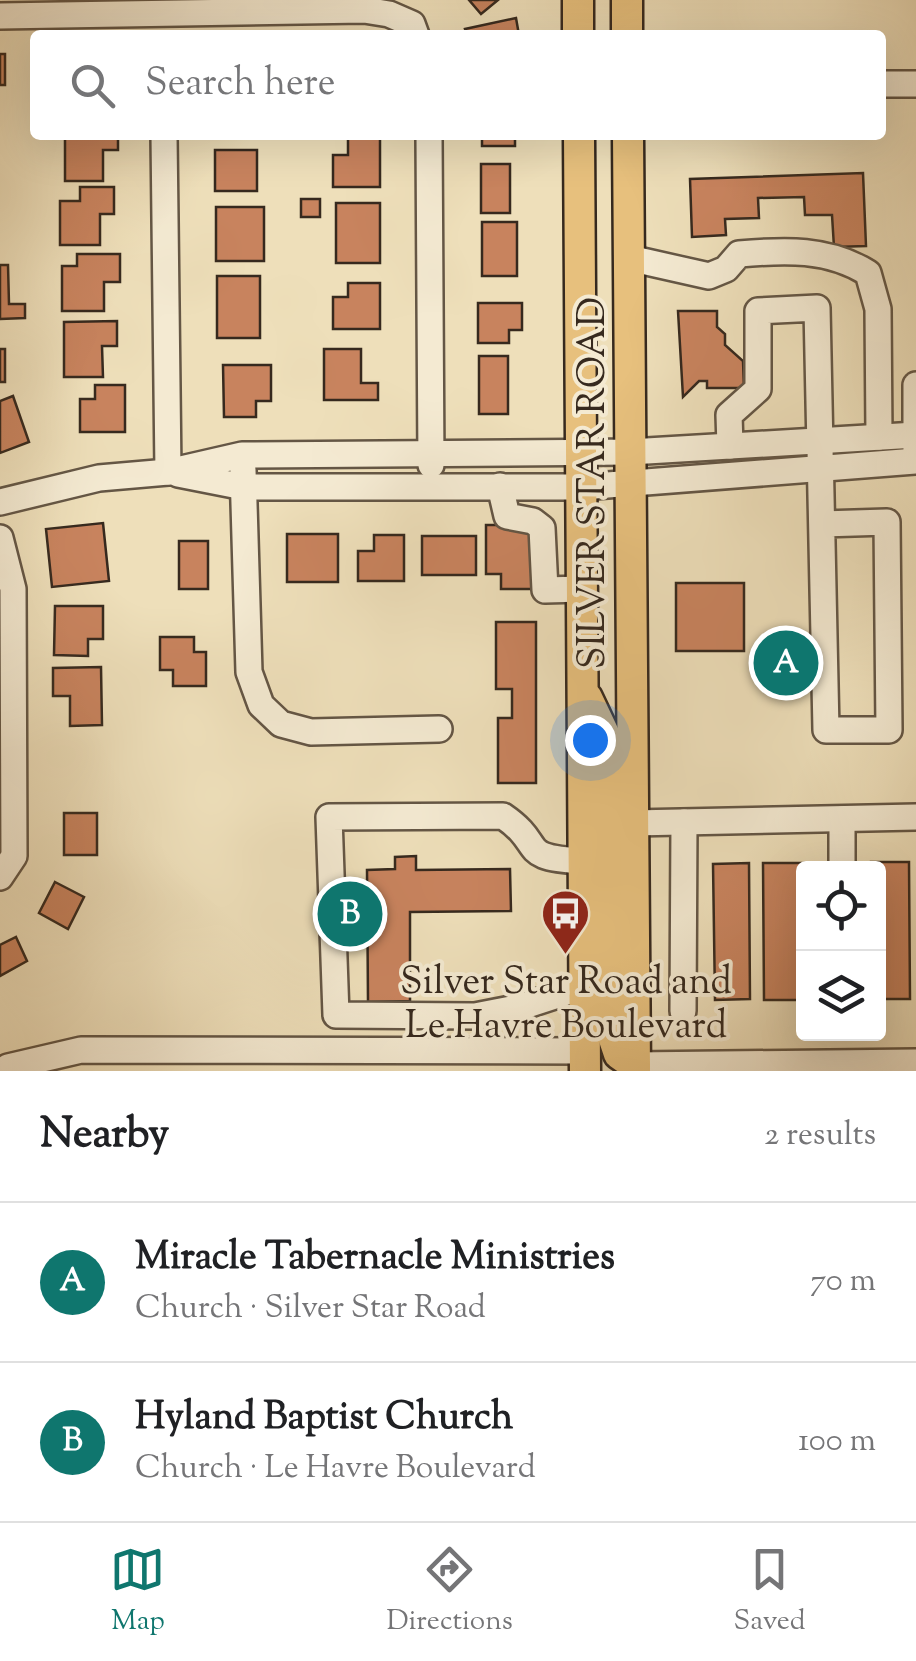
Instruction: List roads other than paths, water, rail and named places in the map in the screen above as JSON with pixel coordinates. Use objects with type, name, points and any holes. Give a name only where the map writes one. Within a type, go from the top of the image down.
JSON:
[{"type":"main road","points":[[578,0],[578,30]]},
{"type":"main road","points":[[627,0],[627,30]]},
{"type":"main road","name":"SILVER STAR ROAD","points":[[579,140],[582,487],[571,590],[583,691],[585,986],[591,1064]]},
{"type":"main road","name":"SILVER STAR ROAD","points":[[628,140],[635,1068]]},
{"type":"main road","points":[[583,691],[604,736],[606,1015],[618,1054],[635,1068]]},
{"type":"street","points":[[0,16],[162,24],[364,10],[389,14],[412,24],[414,30]]},
{"type":"street","points":[[886,84],[916,84]]},
{"type":"street","points":[[164,140],[168,472]]},
{"type":"street","points":[[428,140],[432,486]]},
{"type":"street","points":[[629,258],[709,276],[726,269],[739,254],[815,252],[868,272],[878,309],[879,438]]},
{"type":"street","points":[[730,446],[730,415],[758,389],[758,310],[817,308],[826,730],[888,730],[887,522],[822,524]]},
{"type":"street","points":[[168,472],[244,487],[582,487],[916,461],[916,385]]},
{"type":"street","points":[[0,502],[99,478],[168,472],[242,455],[630,452],[916,435]]},
{"type":"street","points":[[242,455],[249,672],[261,705],[281,724],[311,732],[440,730]]},
{"type":"street","points":[[500,486],[507,516],[534,521],[542,528],[545,590],[571,590]]},
{"type":"street","points":[[0,538],[12,588],[14,818],[14,856],[0,877]]},
{"type":"street","points":[[584,860],[547,859],[536,854],[516,826],[503,816],[328,817],[336,1015],[475,1016],[521,1007],[585,986]]},
{"type":"street","points":[[633,824],[916,817]]},
{"type":"street","points":[[842,819],[842,861]]},
{"type":"street","points":[[683,1010],[684,822]]},
{"type":"street","points":[[5,1068],[82,1050],[591,1064]]},
{"type":"street","points":[[635,1068],[828,1067],[916,1062]]},
{"type":"street","points":[[5,1068],[44,1071]]},
{"type":"place","name":"Miracle Tabernacle Ministries","points":[[786,663]]},
{"type":"place","name":"Hyland Baptist Church","points":[[350,914]]},
{"type":"place","name":"Silver Star Road and Le Havre Boulevard","points":[[566,956]]}]
